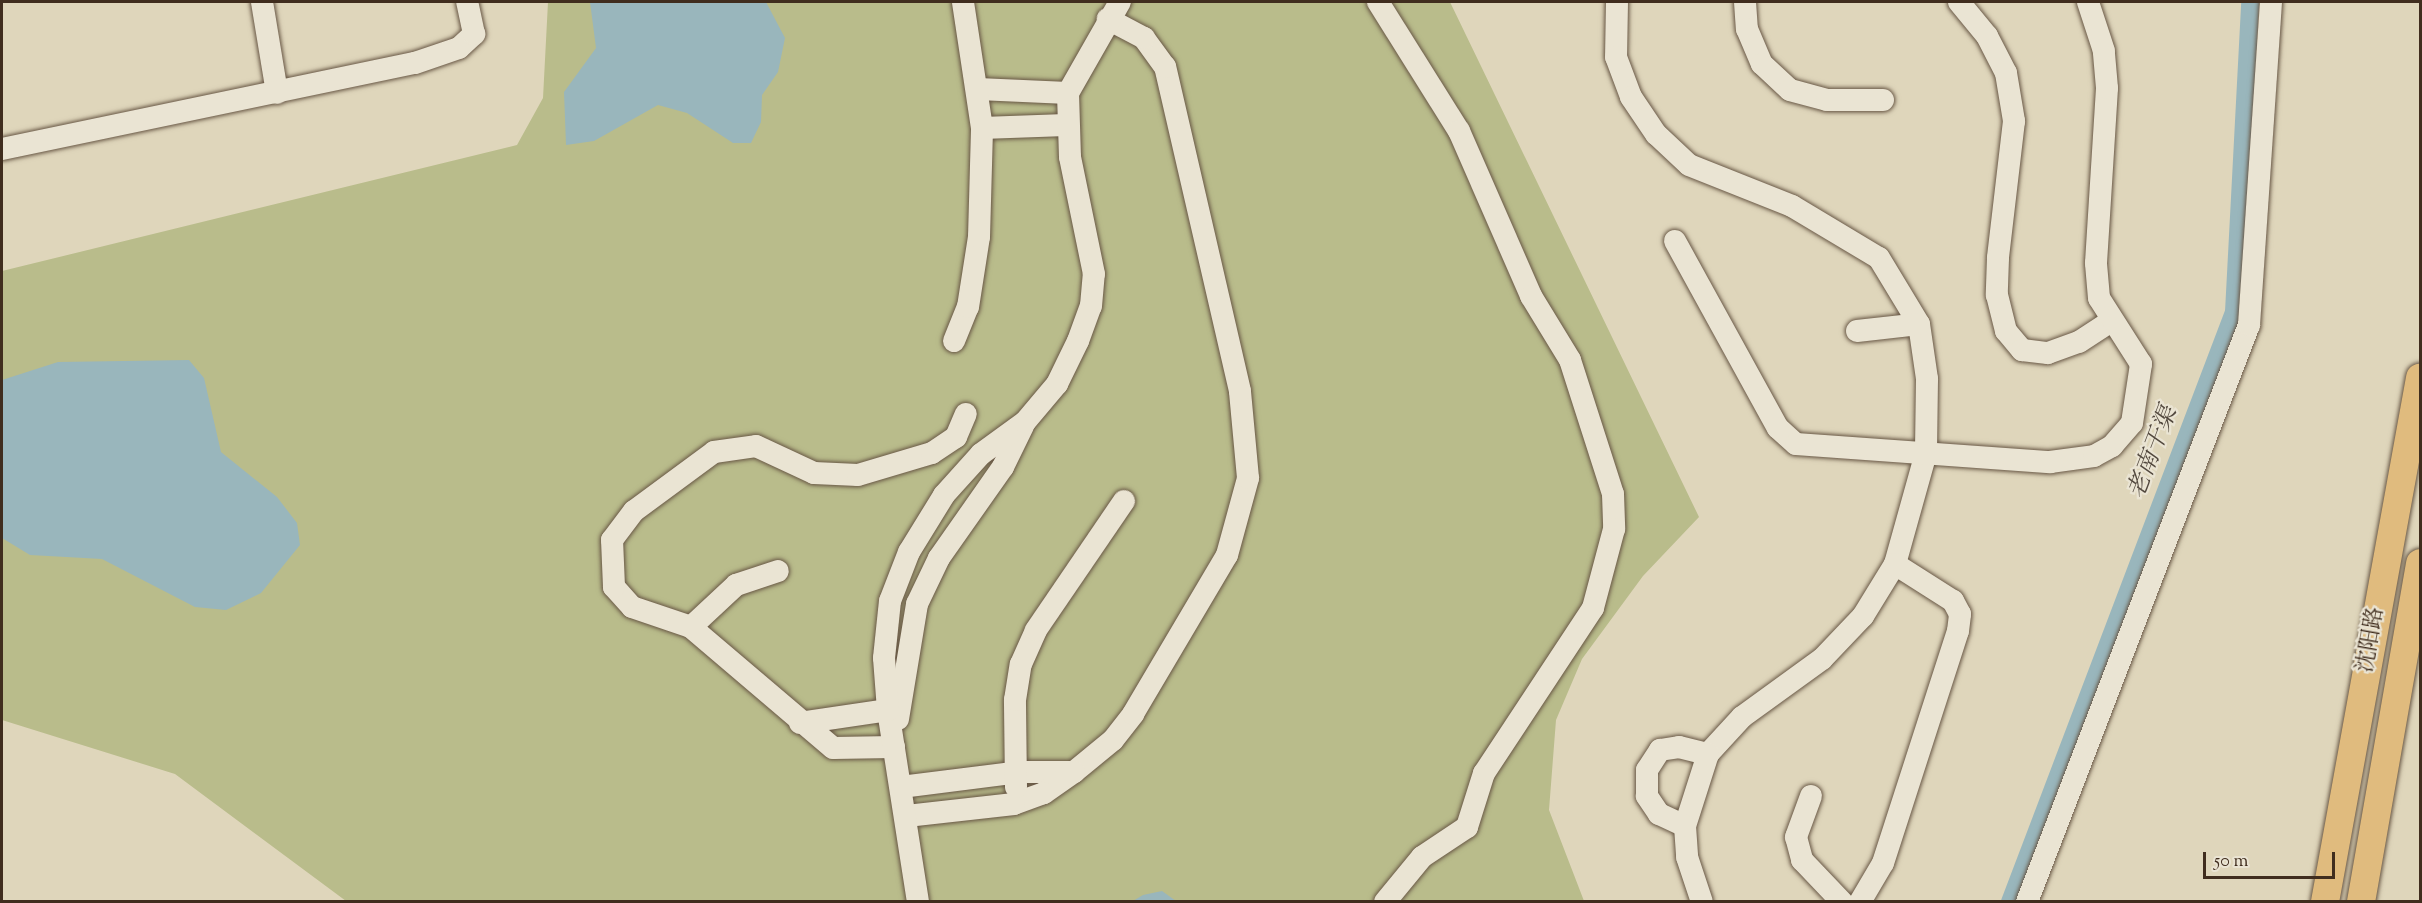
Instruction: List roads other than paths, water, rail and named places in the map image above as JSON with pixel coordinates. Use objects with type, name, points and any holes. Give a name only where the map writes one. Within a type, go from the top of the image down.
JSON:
[{"type":"main road","name":"沈阳路","points":[[2325,902],[2421,378]]},
{"type":"main road","name":"沈阳路","points":[[2361,902],[2421,563]]},
{"type":"street","points":[[262,2],[277,93]]},
{"type":"street","points":[[2,149],[277,93],[459,48],[474,34],[467,2]]},
{"type":"street","points":[[954,341],[968,307],[979,237],[982,128],[978,89],[963,2]]},
{"type":"street","points":[[918,902],[907,816],[888,710],[884,658],[890,601],[909,552],[944,495],[981,454],[1025,422],[1057,384],[1091,306],[1094,274],[1066,125],[1068,93],[1114,10],[1139,2]]},
{"type":"street","points":[[1378,2],[1458,131],[1531,296],[1570,360],[1613,494],[1614,529],[1593,608],[1484,773],[1467,827],[1422,857],[1385,902]]},
{"type":"street","points":[[1617,2],[1616,57],[1631,97],[1656,134],[1689,165],[1792,206],[1879,258],[1919,324],[1927,379],[1926,453],[1895,564],[1863,616],[1822,658],[1742,717],[1708,754],[1685,826],[1688,857],[1702,902]]},
{"type":"street","points":[[1745,2],[1747,29],[1762,64],[1790,90],[1827,100],[1883,100]]},
{"type":"street","points":[[1959,2],[1987,36],[2006,74],[2014,121],[1998,258],[1997,295],[2006,331],[2022,350],[2048,353],[2079,342],[2110,322]]},
{"type":"street","points":[[1675,241],[1778,428],[1796,444],[2050,462],[2094,456],[2112,446],[2132,423],[2141,364],[2110,322],[2099,298],[2096,263],[2108,88],[2104,51],[2088,2]]},
{"type":"street","points":[[2027,902],[2249,325],[2271,2]]},
{"type":"street","points":[[907,816],[1014,804],[1044,793],[1113,740],[1133,714],[1221,565],[1248,478],[1240,391],[1165,67],[1144,38],[1114,10]]},
{"type":"street","points":[[978,89],[1068,93]]},
{"type":"street","points":[[982,128],[1066,125]]},
{"type":"street","points":[[1857,331],[1919,324]]},
{"type":"street","points":[[894,747],[833,748],[800,723],[691,627],[632,607],[614,587],[612,540],[634,511],[714,452],[732,446],[756,446],[784,455],[814,473],[858,475],[933,453],[956,437],[966,414]]},
{"type":"street","points":[[894,747],[917,604],[939,558],[1003,467],[1025,422]]},
{"type":"street","points":[[1014,804],[1019,772],[1015,700],[1022,664],[1036,630],[1124,501]]},
{"type":"street","points":[[1860,902],[1883,863],[1960,614],[1953,601],[1895,564]]},
{"type":"street","points":[[691,627],[736,585],[778,571]]},
{"type":"street","points":[[800,723],[888,710]]},
{"type":"street","points":[[1685,826],[1659,814],[1647,796],[1647,770],[1660,750],[1679,747],[1708,754]]},
{"type":"street","points":[[901,787],[1019,772],[1074,772]]},
{"type":"street","points":[[1811,796],[1801,813],[1797,837],[1802,860],[1842,902]]},
{"type":"water","points":[[590,2],[766,2],[785,38],[778,72],[762,95],[761,122],[751,143],[733,143],[687,113],[658,105],[594,141],[566,145],[564,92],[596,48]]},
{"type":"water","points":[[189,360],[204,378],[221,452],[277,497],[297,523],[300,545],[261,593],[226,610],[195,607],[102,559],[30,555],[2,538],[2,380],[58,362]]},
{"type":"water","points":[[1162,891],[1176,901],[1133,901],[1143,895]]},
{"type":"waterway","name":"老南干渠","points":[[2010,902],[2234,312],[2250,2]]}]
